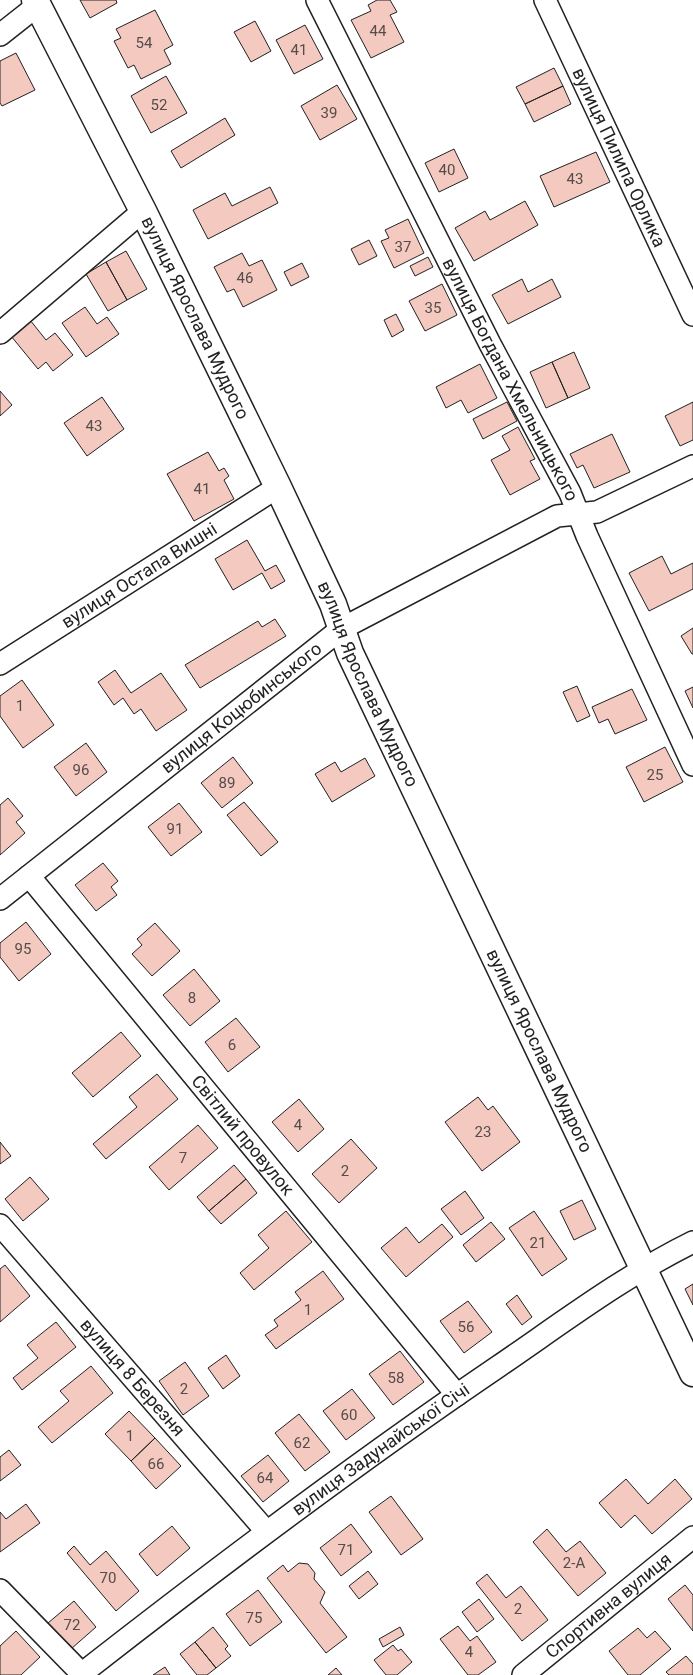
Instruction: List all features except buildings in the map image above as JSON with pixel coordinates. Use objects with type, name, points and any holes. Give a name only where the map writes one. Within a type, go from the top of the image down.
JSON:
[{"type":"street","name":"вулиця Богдана Хмельницького","points":[[317,0],[490,344],[570,493],[693,765]]},
{"type":"street","name":"вулиця Пилипа Орлика","points":[[545,0],[693,316]]},
{"type":"street","points":[[0,35],[37,2]]},
{"type":"street","name":"вулиця Ярослава Мудрого","points":[[37,2],[143,211],[278,487],[333,604],[350,652],[693,1372]]},
{"type":"street","points":[[0,333],[143,211]]},
{"type":"street","name":"вулиця Коцюбинського","points":[[0,899],[341,629],[557,516],[597,512],[693,466]]},
{"type":"street","name":"вулиця Остапа Вишні","points":[[0,664],[278,487]]},
{"type":"street","name":"Світлий провулок","points":[[29,876],[457,1394]]},
{"type":"street","name":"вулиця 8 Березня","points":[[0,1225],[266,1531]]},
{"type":"street","name":"вулиця Задунайської Січі","points":[[81,1674],[266,1531],[457,1394],[643,1268],[693,1242]]},
{"type":"street","name":"Спортивна вулиця","points":[[523,1675],[693,1537]]},
{"type":"street","points":[[0,1590],[81,1674]]}]
